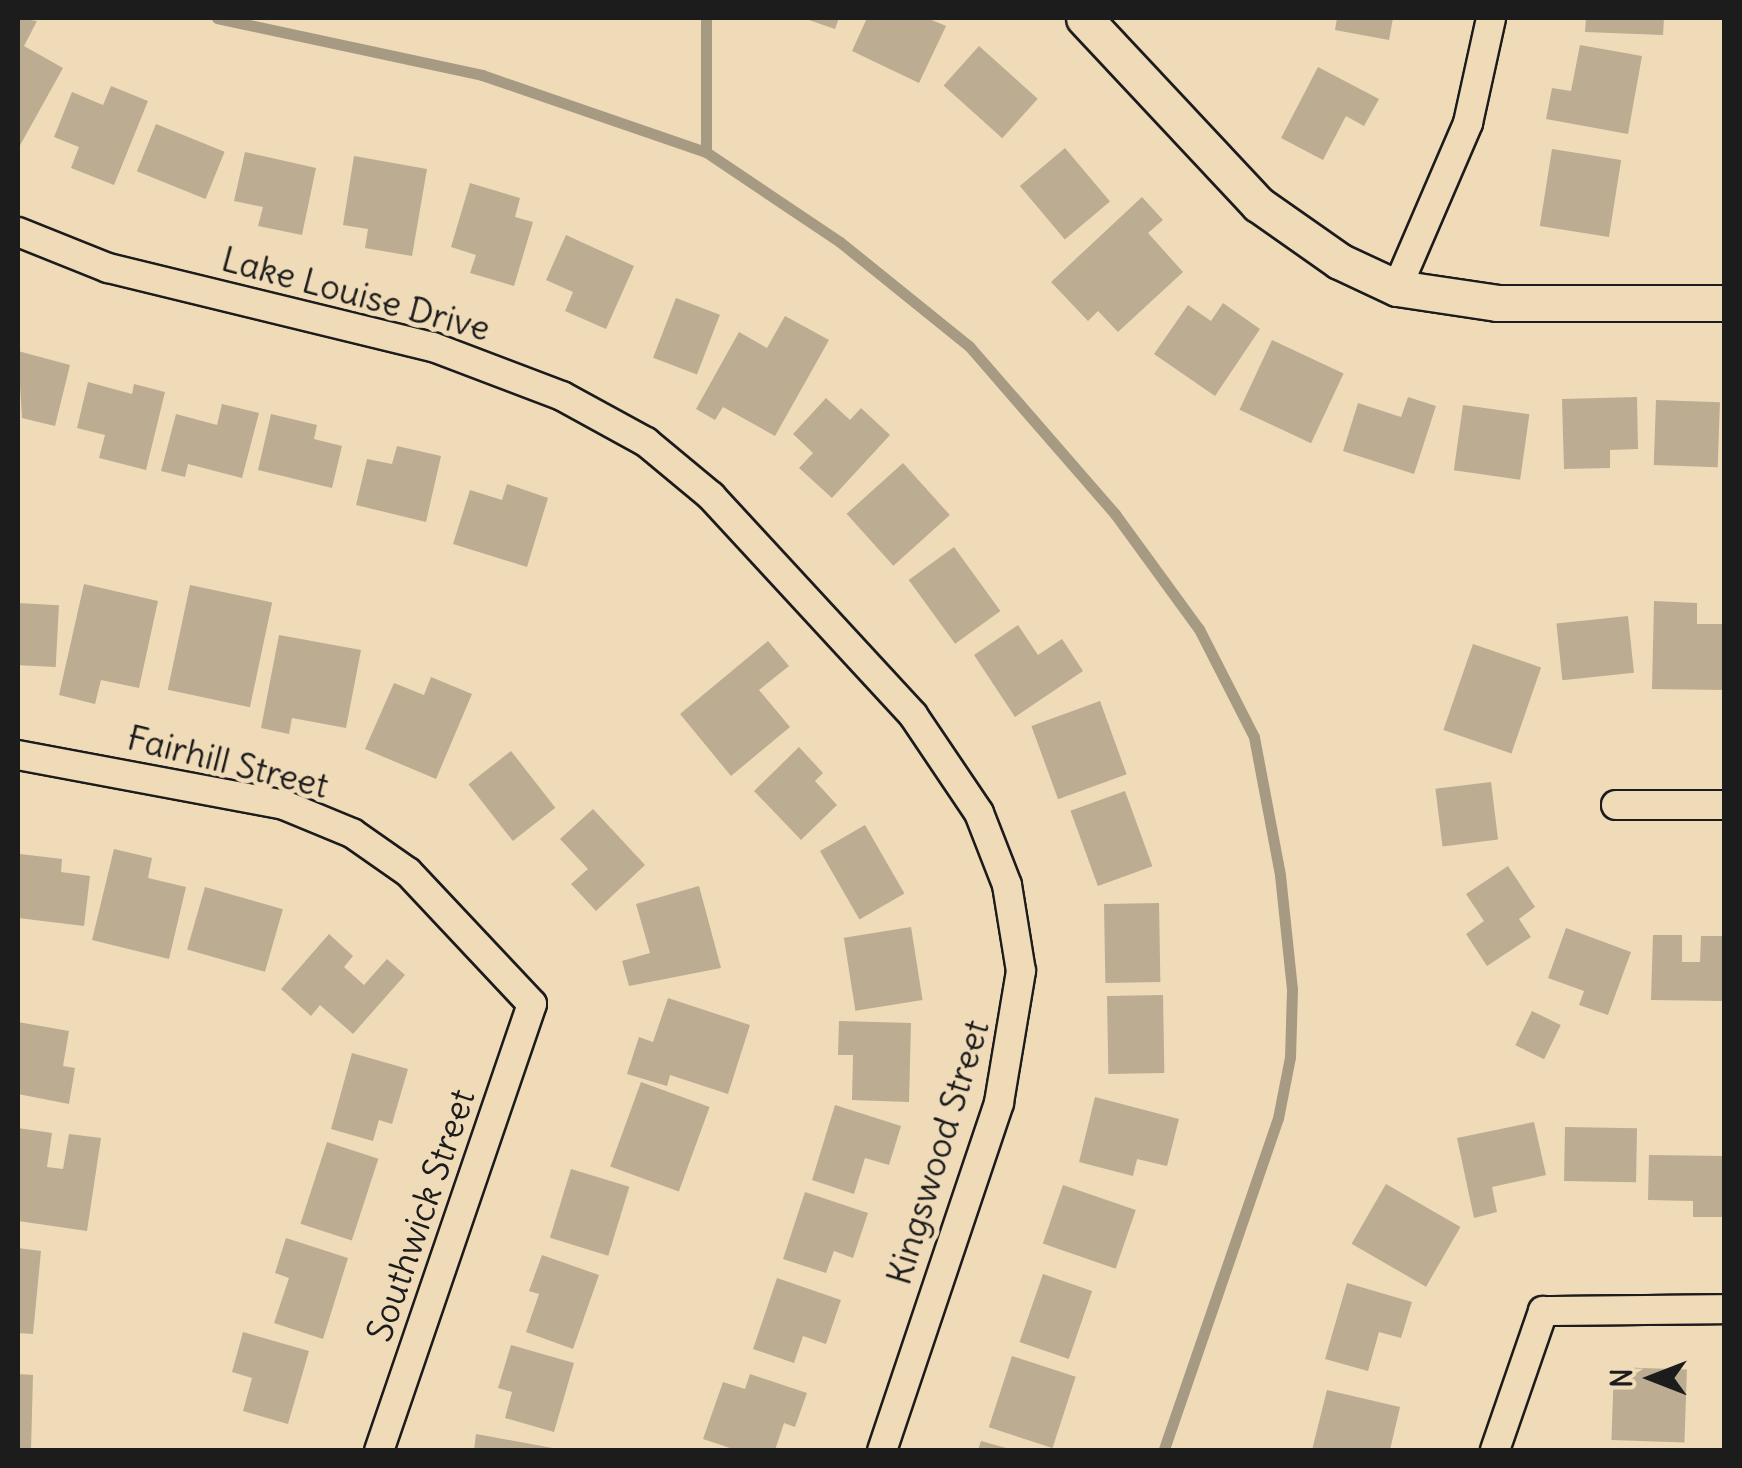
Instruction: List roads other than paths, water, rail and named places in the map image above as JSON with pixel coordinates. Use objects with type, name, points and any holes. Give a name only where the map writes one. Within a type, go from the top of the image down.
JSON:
[{"type":"street","points":[[1084,18],[1258,204],[1339,261],[1397,288],[1497,302],[1724,303]]},
{"type":"street","points":[[1397,288],[1437,208],[1468,123],[1491,18]]},
{"type":"street","name":"Lake Louise Drive","points":[[18,232],[108,268],[432,347],[562,396],[646,442],[710,496],[914,716],[980,813]]},
{"type":"street","name":"Fairhill Street","points":[[18,755],[284,805],[352,833],[408,872],[532,1004]]},
{"type":"street","points":[[1616,805],[1724,805]]},
{"type":"street","name":"Kingswood Street","points":[[882,1450],[999,1103],[1017,1026],[1017,929],[980,813]]},
{"type":"street","name":"Southwick Street","points":[[379,1450],[532,1004]]},
{"type":"street","points":[[1495,1450],[1542,1311],[1724,1309]]},
{"type":"waterway","points":[[217,18],[482,75],[706,152]]},
{"type":"waterway","points":[[706,18],[706,152],[840,242],[969,346],[1115,514],[1199,629],[1254,737],[1280,875],[1292,990],[1290,1057],[1278,1118],[1164,1450]]}]
